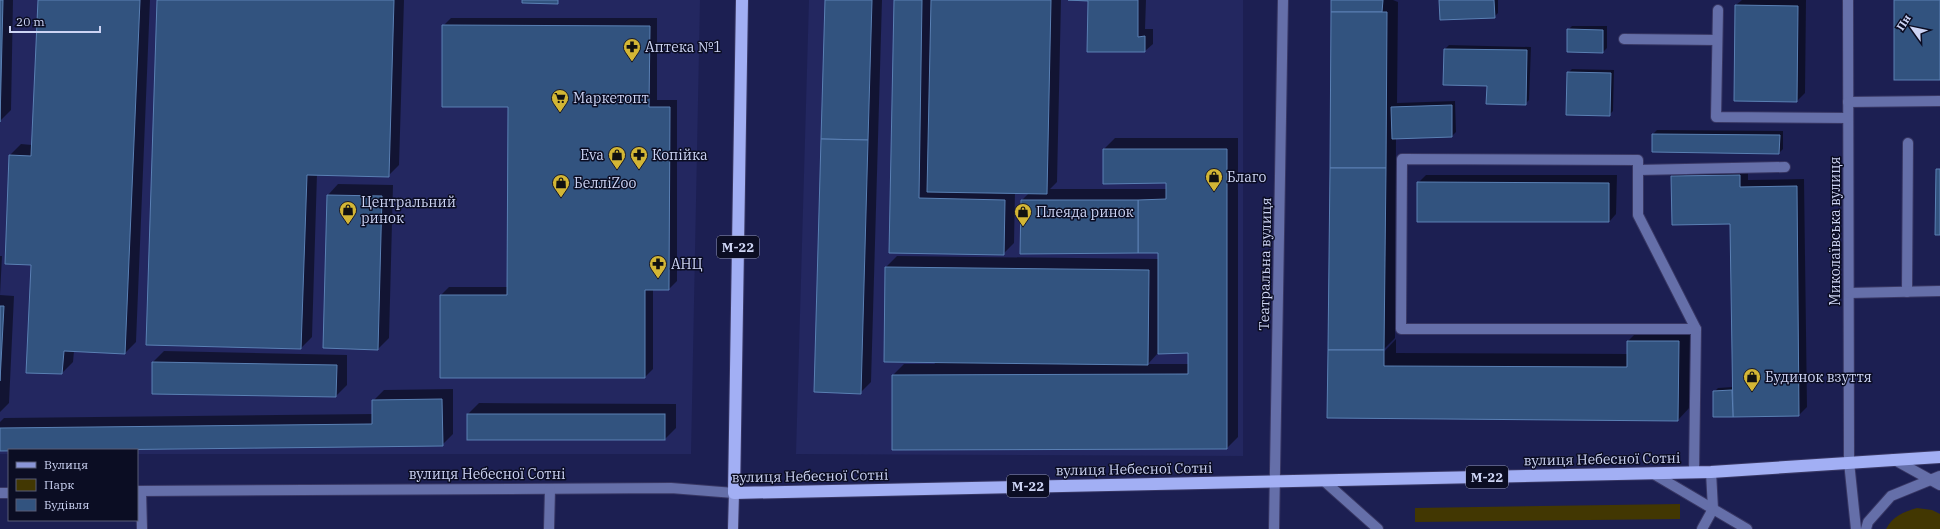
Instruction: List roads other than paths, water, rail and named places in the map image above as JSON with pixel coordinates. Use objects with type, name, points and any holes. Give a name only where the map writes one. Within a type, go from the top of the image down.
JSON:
[{"type":"highway","name":"М-22","points":[[734,493],[742,0]]},
{"type":"highway","name":"вулиця Небесної Сотні","points":[[734,493],[1275,480],[1652,474],[1711,472],[1940,457]]},
{"type":"main road","points":[[733,529],[734,493]]},
{"type":"street","name":"Театральна вулиця","points":[[1274,529],[1283,0]]},
{"type":"street","name":"Миколаївська вулиця","points":[[1848,0],[1849,462],[1856,529]]},
{"type":"street","points":[[1718,10],[1716,117],[1848,118]]},
{"type":"street","points":[[1624,39],[1717,40]]},
{"type":"street","points":[[1848,102],[1940,101]]},
{"type":"street","points":[[1908,143],[1908,292]]},
{"type":"street","points":[[1694,472],[1696,329],[1638,215],[1638,160],[1402,159],[1401,328],[1696,329]]},
{"type":"street","points":[[1638,170],[1785,167]]},
{"type":"street","points":[[1849,293],[1940,291]]},
{"type":"street","points":[[1893,459],[1937,480]]},
{"type":"street","points":[[1702,529],[1713,509],[1711,472]]},
{"type":"street","points":[[1652,474],[1747,529]]},
{"type":"street","points":[[1323,480],[1378,529]]},
{"type":"street","points":[[1866,529],[1868,522],[1892,496],[1937,480]]},
{"type":"street","points":[[549,529],[550,488]]},
{"type":"street","name":"вулиця Небесної Сотні","points":[[139,491],[671,488],[734,493]]},
{"type":"street","points":[[139,491],[142,529]]},
{"type":"place","name":"Аптека №1","points":[[632,62]]},
{"type":"place","name":"Маркетопт","points":[[560,113]]},
{"type":"place","name":"Eva","points":[[617,170]]},
{"type":"place","name":"Копійка","points":[[639,170]]},
{"type":"place","name":"Благо","points":[[1214,192]]},
{"type":"place","name":"БелліZoo","points":[[561,198]]},
{"type":"place","name":"Центральний ринок","points":[[348,225]]},
{"type":"place","name":"Плеяда ринок","points":[[1023,227]]},
{"type":"place","name":"АНЦ","points":[[658,279]]},
{"type":"place","name":"Будинок взуття","points":[[1752,392]]}]
